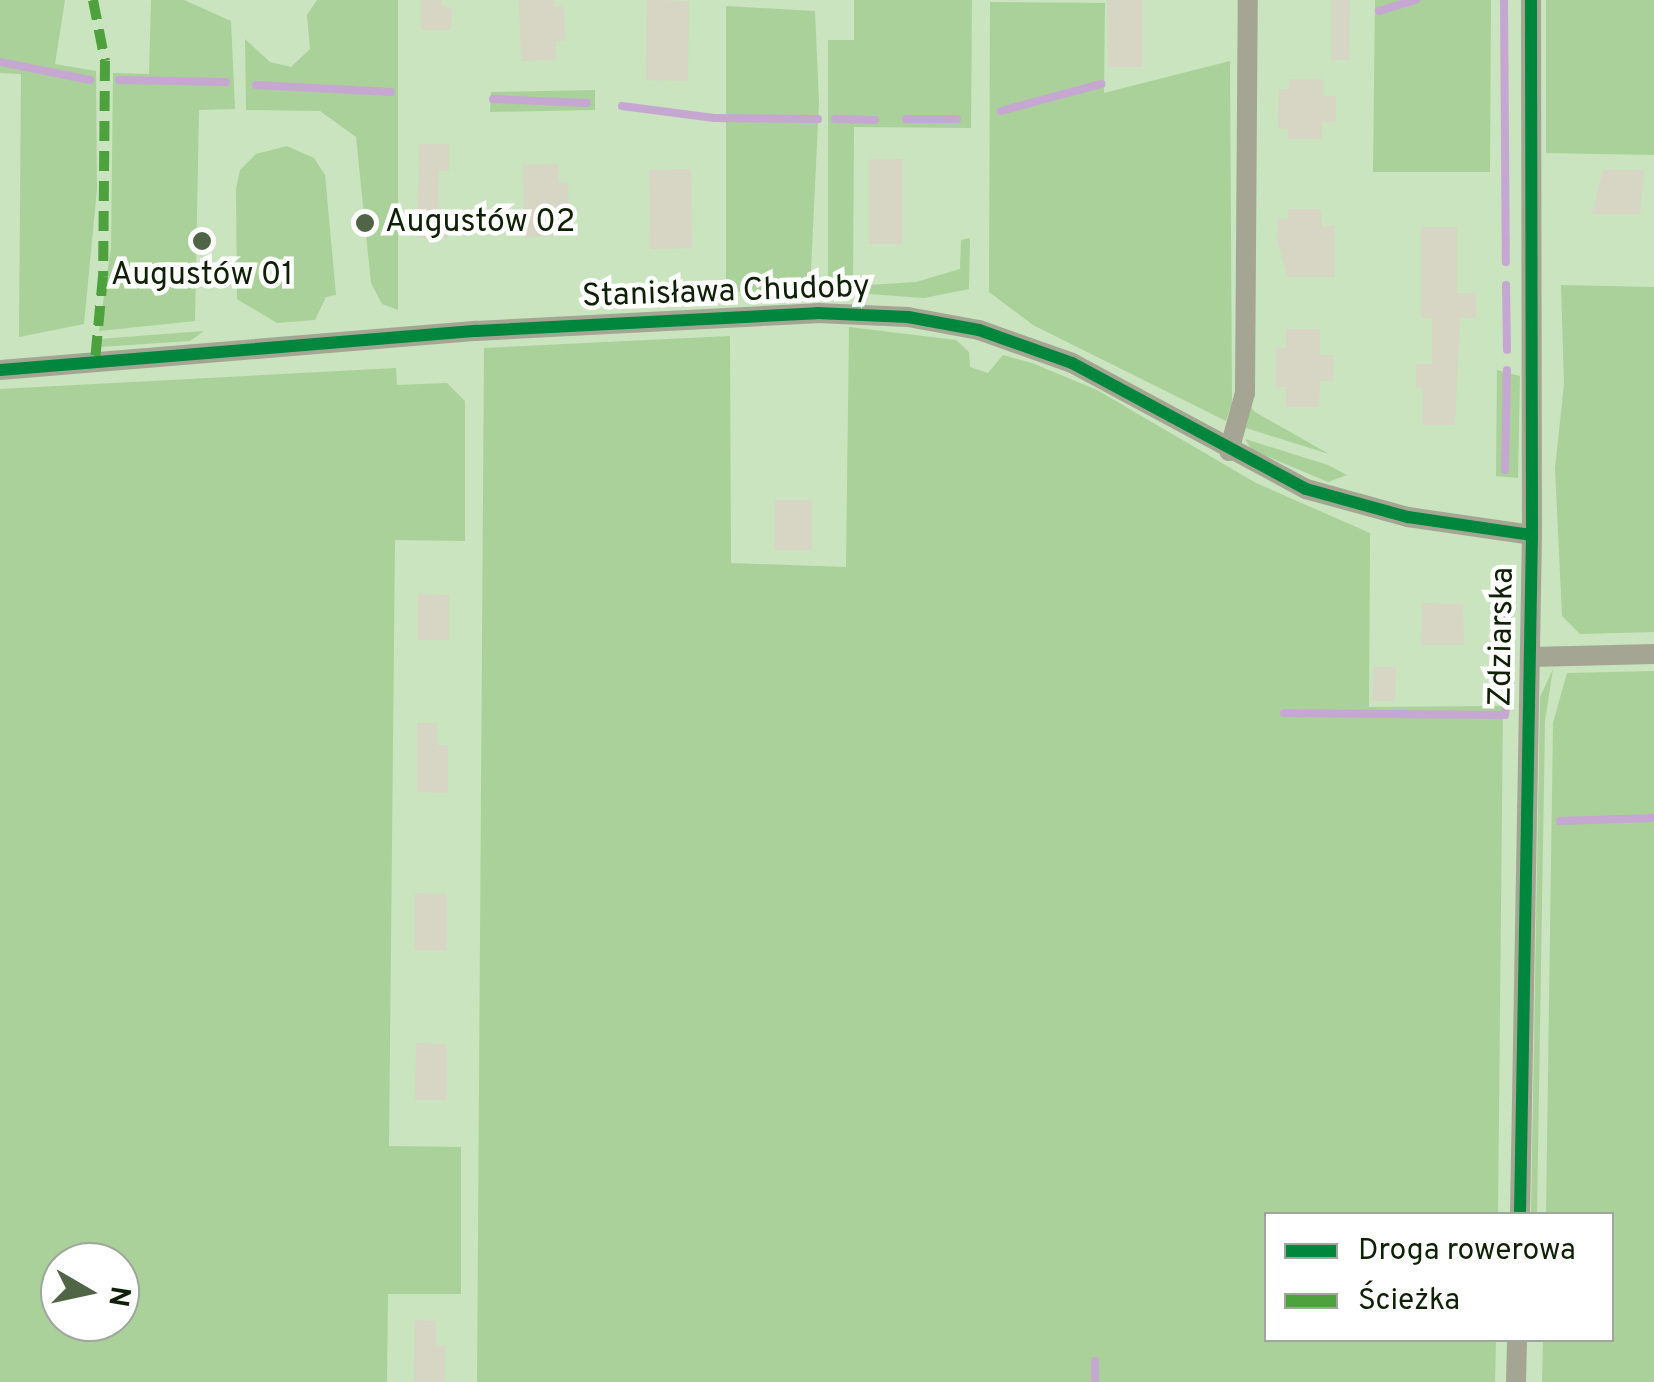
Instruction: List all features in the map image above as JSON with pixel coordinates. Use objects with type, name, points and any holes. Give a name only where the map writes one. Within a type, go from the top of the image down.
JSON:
[{"type":"street","points":[[1229,450],[1245,393],[1248,0]]},
{"type":"street","name":"Zdziarska","points":[[1520,1212],[1532,534],[1531,0]]},
{"type":"street","name":"Stanisława Chudoby","points":[[0,370],[476,331],[851,312],[1024,343],[1229,450],[1358,506],[1532,534]]},
{"type":"street","points":[[1530,657],[1654,654]]},
{"type":"street","points":[[1516,1382],[1517,1342]]},
{"type":"green space","points":[[0,0],[65,0],[55,64],[96,71],[97,189],[84,324],[19,337],[21,74],[0,73]]},
{"type":"green space","points":[[151,0],[184,0],[231,21],[235,109],[199,110],[195,321],[99,331],[111,247],[113,73],[149,74]]},
{"type":"green space","points":[[317,0],[398,0],[398,310],[382,304],[371,283],[356,137],[320,111],[246,110],[245,39],[270,62],[291,67],[310,49],[307,15]]},
{"type":"green space","points":[[854,0],[972,0],[971,128],[854,127],[853,286],[916,282],[960,269],[961,240],[970,238],[969,289],[924,298],[828,291],[828,40],[854,40]]},
{"type":"green space","points":[[1375,0],[1491,0],[1490,172],[1373,172]]},
{"type":"green space","points":[[1546,0],[1654,0],[1654,155],[1546,153]]},
{"type":"green space","points":[[990,2],[1105,3],[1104,93],[1230,61],[1232,403],[1226,421],[1033,325],[989,292]]},
{"type":"green space","points":[[726,6],[815,11],[819,103],[810,290],[726,292]]},
{"type":"green space","points":[[595,90],[595,110],[490,112],[491,92]]},
{"type":"green space","points":[[287,146],[314,158],[325,175],[336,295],[326,297],[315,320],[277,323],[237,299],[236,189],[240,170],[256,154]]},
{"type":"green space","points":[[1561,285],[1654,287],[1654,632],[1580,634],[1562,616],[1555,468],[1564,384]]},
{"type":"green space","points":[[849,327],[956,340],[969,352],[970,367],[988,373],[1003,355],[1032,363],[1097,390],[1256,483],[1370,533],[1369,707],[1503,706],[1498,1212],[1264,1212],[1264,1342],[1496,1342],[1495,1382],[477,1382],[484,348],[730,336],[731,563],[846,567]]},
{"type":"green space","points":[[204,331],[190,341],[99,347],[99,339]]},
{"type":"green space","points":[[396,368],[397,385],[447,383],[465,401],[465,541],[395,540],[389,1146],[461,1147],[461,1294],[388,1294],[387,1382],[0,1382],[0,389]]},
{"type":"green space","points":[[1497,370],[1520,376],[1518,478],[1496,476]]},
{"type":"green space","points":[[1251,407],[1255,412],[1329,454],[1246,428]]},
{"type":"green space","points":[[1245,439],[1328,465],[1347,475],[1328,482],[1252,450]]},
{"type":"green space","points":[[1553,669],[1545,721],[1537,1212],[1531,1212],[1540,697]]},
{"type":"green space","points":[[1654,671],[1654,1382],[1542,1382],[1543,1342],[1614,1342],[1614,1212],[1546,1212],[1553,723],[1567,673]]},
{"type":"building","points":[[421,0],[442,0],[442,7],[452,8],[451,30],[421,30]]},
{"type":"building","points":[[519,0],[555,0],[555,7],[564,7],[565,41],[556,41],[556,60],[521,61]]},
{"type":"building","points":[[647,0],[689,1],[688,81],[646,80]]},
{"type":"building","points":[[1107,0],[1142,0],[1142,67],[1108,67]]},
{"type":"building","points":[[1331,0],[1350,0],[1349,60],[1331,60]]},
{"type":"building","points":[[1289,79],[1323,79],[1323,96],[1336,96],[1336,122],[1322,122],[1322,139],[1288,139],[1288,129],[1278,129],[1279,89],[1289,89]]},
{"type":"building","points":[[419,144],[449,144],[449,171],[439,171],[438,210],[448,211],[448,238],[417,238]]},
{"type":"building","points":[[869,159],[902,159],[902,244],[869,244]]},
{"type":"building","points":[[558,164],[559,182],[568,183],[569,217],[560,217],[560,236],[524,237],[523,165]]},
{"type":"building","points":[[691,169],[692,248],[650,249],[649,170]]},
{"type":"building","points":[[1603,170],[1644,170],[1640,214],[1592,214]]},
{"type":"building","points":[[1288,209],[1321,209],[1322,226],[1335,226],[1335,277],[1287,277],[1277,238],[1278,218],[1288,219]]},
{"type":"building","points":[[1421,227],[1457,227],[1457,293],[1476,293],[1476,318],[1460,318],[1455,425],[1423,425],[1423,388],[1416,388],[1416,364],[1432,364],[1432,318],[1421,318]]},
{"type":"building","points":[[1286,329],[1320,329],[1320,355],[1334,355],[1333,381],[1320,381],[1319,407],[1286,407],[1286,387],[1276,387],[1276,348],[1286,348]]},
{"type":"building","points":[[775,500],[812,500],[812,550],[775,550]]},
{"type":"building","points":[[418,594],[449,595],[449,640],[418,640]]},
{"type":"building","points":[[1422,603],[1463,604],[1464,645],[1421,645]]},
{"type":"building","points":[[1373,667],[1396,667],[1395,701],[1372,701]]},
{"type":"building","points":[[417,723],[437,723],[437,745],[448,745],[448,793],[417,792]]},
{"type":"building","points":[[415,893],[447,894],[447,950],[415,950]]},
{"type":"building","points":[[416,1043],[447,1044],[447,1100],[415,1100]]},
{"type":"building","points":[[415,1320],[436,1321],[436,1345],[445,1345],[445,1382],[414,1382]]},
{"type":"waterway","points":[[1379,11],[1416,0]]},
{"type":"waterway","points":[[1504,0],[1506,262]]},
{"type":"waterway","points":[[0,62],[90,80]]},
{"type":"waterway","points":[[119,80],[226,82]]},
{"type":"waterway","points":[[1001,111],[1101,84]]},
{"type":"waterway","points":[[256,85],[391,92]]},
{"type":"waterway","points":[[493,99],[587,103]]},
{"type":"waterway","points":[[622,106],[714,118],[818,119]]},
{"type":"waterway","points":[[835,119],[875,120]]},
{"type":"waterway","points":[[906,119],[957,119]]},
{"type":"waterway","points":[[1506,285],[1507,350]]},
{"type":"waterway","points":[[1505,470],[1507,370]]},
{"type":"waterway","points":[[1508,578],[1508,653]]},
{"type":"waterway","points":[[1284,713],[1505,715],[1510,682]]},
{"type":"waterway","points":[[1560,821],[1654,818]]},
{"type":"waterway","points":[[1095,1361],[1095,1382]]},
{"type":"marked path","points":[[93,0],[105,61],[103,276],[95,361]]},
{"type":"cycle path","points":[[1520,1212],[1532,535],[1531,0]]},
{"type":"cycle path","points":[[0,370],[476,331],[817,313],[908,317],[979,330],[1072,363],[1306,489],[1408,517],[1532,535]]},
{"type":"place","name":"Augustów 02","points":[[365,223]]},
{"type":"place","name":"Augustów 01","points":[[202,241]]}]
